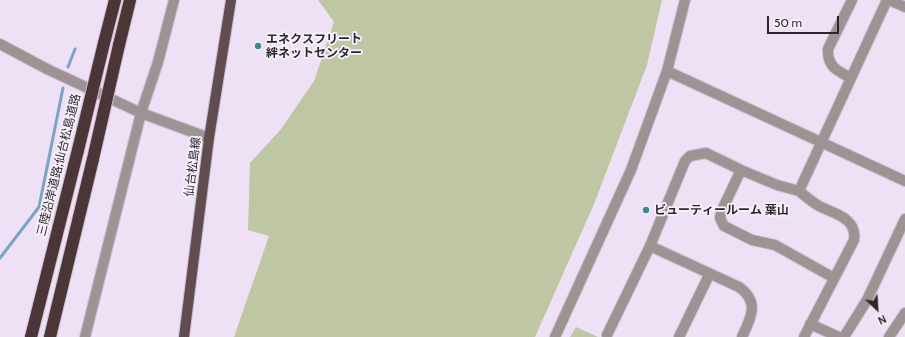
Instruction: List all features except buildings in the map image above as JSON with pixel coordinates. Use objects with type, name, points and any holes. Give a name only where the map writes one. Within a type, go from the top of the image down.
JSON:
[{"type":"highway","name":"三陸沿岸道路;仙台松島道路","points":[[31,337],[115,0]]},
{"type":"highway","points":[[51,337],[130,0]]},
{"type":"main road","name":"仙台松島線","points":[[184,337],[209,138],[231,0]]},
{"type":"street","points":[[85,337],[141,113],[158,62],[174,0]]},
{"type":"street","points":[[555,337],[631,170],[667,71],[685,0]]},
{"type":"street","points":[[851,78],[835,70],[827,58],[828,49],[852,0]]},
{"type":"street","points":[[799,191],[820,141],[888,0],[905,7]]},
{"type":"street","points":[[0,44],[47,69],[141,113],[209,138]]},
{"type":"street","points":[[667,71],[905,180]]},
{"type":"street","points":[[607,335],[650,246],[685,161],[690,156],[706,153],[776,185],[799,191],[817,205],[844,217],[853,229],[854,240],[804,337]]},
{"type":"street","points":[[741,170],[721,212],[720,218],[724,226],[752,240],[775,244],[834,278]]},
{"type":"street","points":[[844,337],[867,300],[905,220]]},
{"type":"street","points":[[650,246],[709,275],[739,287],[747,293],[752,309],[751,318],[742,337]]},
{"type":"street","points":[[679,337],[709,275]]},
{"type":"street","points":[[889,337],[905,313]]},
{"type":"street","points":[[810,324],[839,337]]},
{"type":"green space","points":[[318,0],[662,0],[647,65],[594,204],[535,337],[234,337],[269,236],[248,230],[250,163],[281,129],[314,81],[334,22]]},
{"type":"green space","points":[[576,327],[598,337],[570,337]]},
{"type":"waterway","points":[[68,67],[75,49]]},
{"type":"waterway","points":[[0,258],[39,207],[63,88]]},
{"type":"place","name":"エネクスフリート 絆ネットセンター","points":[[258,46]]},
{"type":"place","name":"ビューティールーム 葉山","points":[[646,210]]}]
